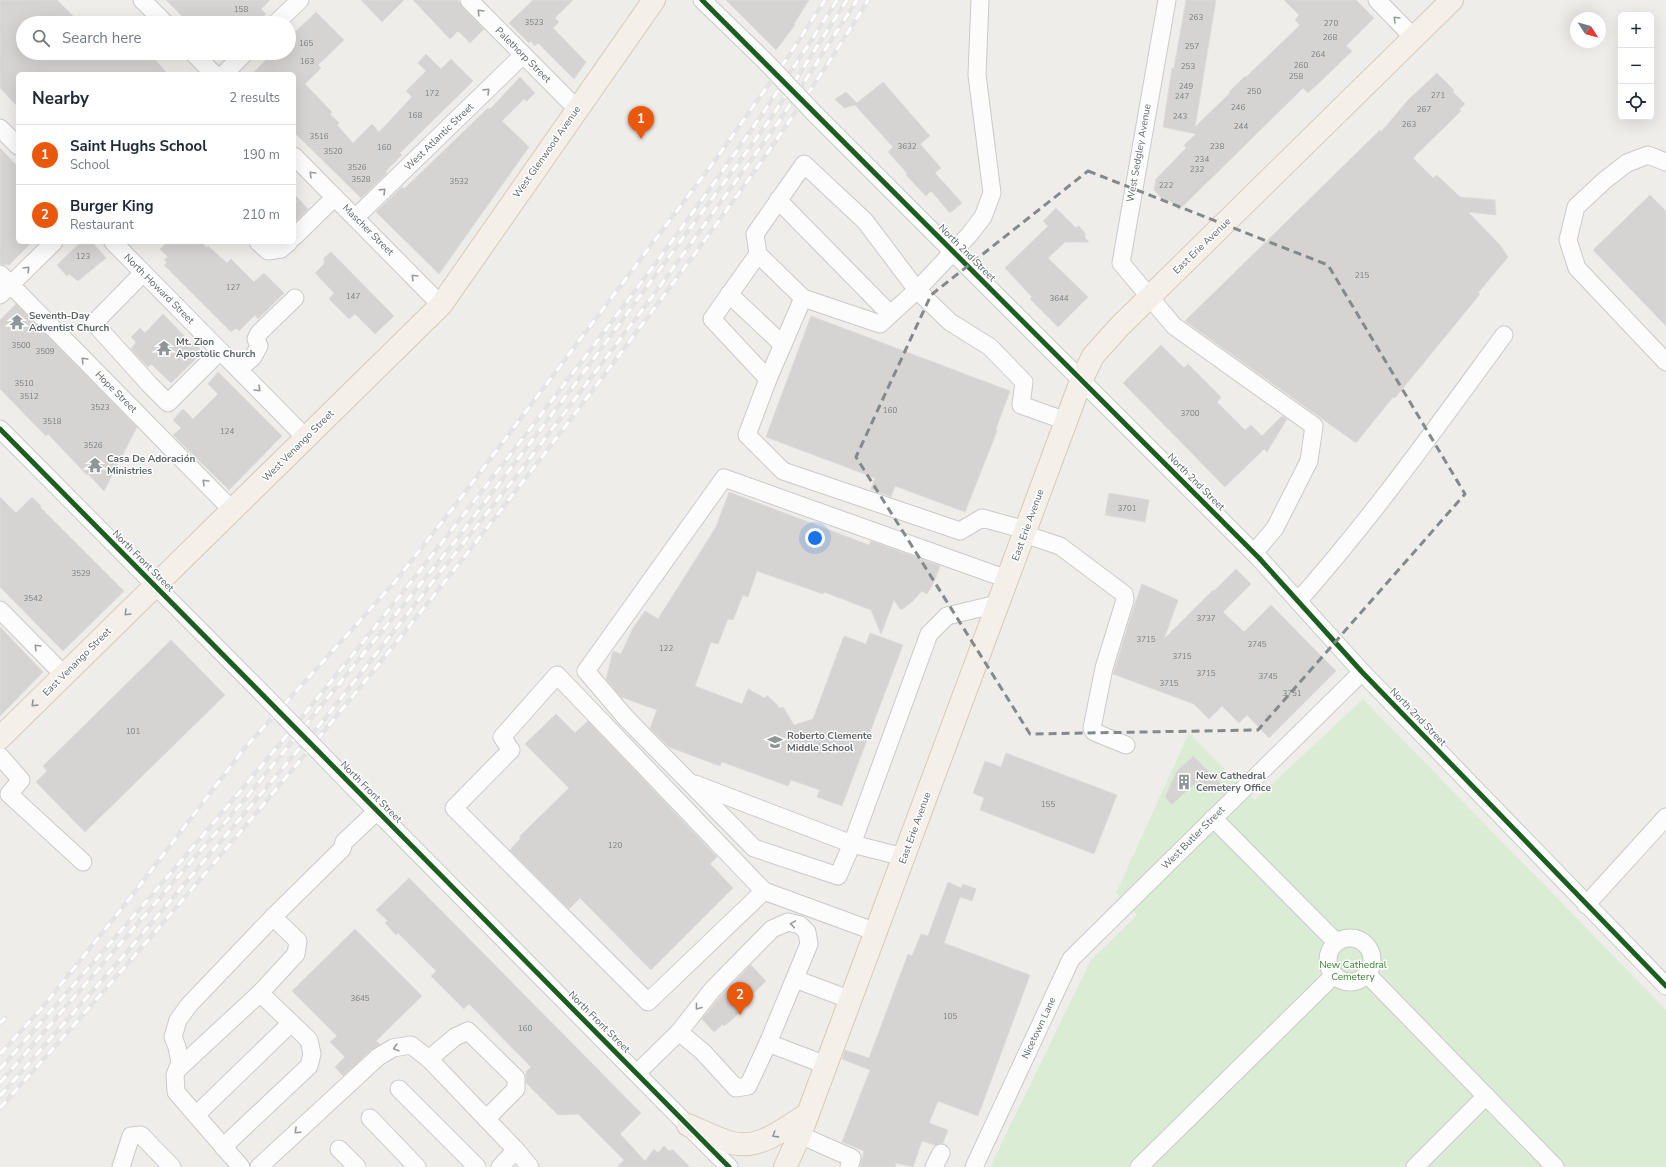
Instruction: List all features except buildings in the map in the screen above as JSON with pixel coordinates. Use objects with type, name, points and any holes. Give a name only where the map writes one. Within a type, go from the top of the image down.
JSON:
[{"type":"main road","name":"West Glenwood Avenue","points":[[441,305],[654,0]]},
{"type":"main road","name":"East Erie Avenue","points":[[785,1167],[808,1114],[1066,421],[1093,356],[1105,341],[1452,0]]},
{"type":"main road","name":"West Venango Street","points":[[155,586],[441,305]]},
{"type":"main road","name":"East Venango Street","points":[[0,738],[155,586]]},
{"type":"main road","points":[[688,1125],[732,1143],[748,1145],[768,1139],[808,1114]]},
{"type":"street","points":[[142,0],[158,16]]},
{"type":"street","points":[[283,16],[300,0]]},
{"type":"street","name":"Palethorp Street","points":[[469,0],[577,109]]},
{"type":"street","name":"North 2nd Street","points":[[702,0],[767,63],[953,252],[1254,553],[1362,672],[1666,986]]},
{"type":"street","points":[[980,0],[977,76],[992,193],[983,217],[969,236],[917,290],[880,324],[803,298],[758,254],[755,234],[804,164],[865,222],[917,290],[950,322],[990,348],[1024,382],[1021,405],[1066,421]]},
{"type":"street","name":"West Sedgley Avenue","points":[[1150,297],[1121,263],[1167,0]]},
{"type":"street","points":[[1377,0],[1414,38]]},
{"type":"street","name":"West Atlantic Street","points":[[355,218],[523,55]]},
{"type":"street","points":[[201,60],[212,72]]},
{"type":"street","points":[[226,72],[238,60]]},
{"type":"street","points":[[0,128],[16,144]]},
{"type":"street","points":[[1666,162],[1648,155],[1627,163],[1621,167],[1576,207],[1568,240],[1577,268],[1666,362]]},
{"type":"street","name":"Mascher Street","points":[[296,158],[441,305]]},
{"type":"street","points":[[296,235],[334,197]]},
{"type":"street","points":[[778,200],[890,314]]},
{"type":"street","points":[[4,285],[52,244]]},
{"type":"street","name":"North Howard Street","points":[[115,244],[306,438]]},
{"type":"street","points":[[260,244],[268,251],[281,249],[287,244]]},
{"type":"street","points":[[758,254],[712,319],[768,379]]},
{"type":"street","points":[[143,273],[94,323],[150,385],[168,403],[220,351]]},
{"type":"street","name":"Hope Street","points":[[4,285],[232,510]]},
{"type":"street","points":[[729,294],[782,345]]},
{"type":"street","points":[[1150,297],[1174,326],[1314,426],[1309,461],[1275,528],[1254,553]]},
{"type":"street","points":[[239,369],[253,357],[259,346],[256,339],[259,333],[295,298]]},
{"type":"street","points":[[803,298],[768,379],[747,435],[783,471],[960,531],[982,518],[1025,532],[1060,546],[1124,594],[1125,600],[1104,668],[1092,728],[1094,732],[1126,745]]},
{"type":"street","points":[[1298,601],[1321,575],[1424,445],[1504,335]]},
{"type":"street","name":"North Front Street","points":[[0,429],[729,1167]]},
{"type":"street","points":[[997,607],[993,605],[946,616],[929,634],[852,844],[838,876],[754,848],[626,718],[586,671],[724,478],[1007,579]]},
{"type":"street","points":[[0,610],[64,675]]},
{"type":"street","name":"West Butler Street","points":[[1126,903],[1362,672]]},
{"type":"street","points":[[764,891],[648,1002],[454,808],[511,750],[502,737],[557,675],[764,891],[876,932]]},
{"type":"street","points":[[0,756],[21,780],[9,794],[83,862]]},
{"type":"street","points":[[690,782],[852,844],[904,857]]},
{"type":"street","points":[[241,1167],[176,1092],[175,1075],[180,1063],[173,1037],[178,1020],[189,1005],[273,917],[342,849],[344,842],[380,814]]},
{"type":"street","points":[[1586,905],[1666,817]]},
{"type":"street","points":[[1213,818],[1336,942]]},
{"type":"street","name":"Nicetown Lane","points":[[974,1167],[1071,959],[1126,903]]},
{"type":"street","points":[[178,1069],[260,993],[296,954],[298,941],[273,917]]},
{"type":"street","points":[[637,1073],[679,1032],[712,990],[772,929],[788,922],[800,925],[807,932],[809,944],[768,1043],[748,1086],[736,1088],[703,1052],[679,1032]]},
{"type":"street","points":[[1350,937],[1357,938],[1368,947],[1372,961],[1366,974],[1361,979],[1346,982],[1339,979],[1334,974],[1330,969],[1328,954],[1336,942],[1350,937]]},
{"type":"street","points":[[1139,1167],[1334,974]]},
{"type":"street","points":[[1366,974],[1555,1167]]},
{"type":"street","points":[[795,979],[850,1000]]},
{"type":"street","points":[[223,1147],[309,1066],[312,1054],[309,1040],[260,993]]},
{"type":"street","points":[[196,1115],[291,1023]]},
{"type":"street","points":[[429,1059],[455,1037],[468,1031],[516,1078],[516,1089],[486,1119]]},
{"type":"street","points":[[768,1043],[826,1065]]},
{"type":"street","points":[[259,1167],[378,1057],[393,1048],[411,1045],[429,1059],[516,1150],[530,1167]]},
{"type":"street","points":[[399,1089],[477,1167]]},
{"type":"street","points":[[1415,1167],[1486,1096]]},
{"type":"street","points":[[370,1118],[417,1167]]},
{"type":"street","points":[[121,1167],[131,1136],[140,1135],[172,1167]]},
{"type":"street","points":[[800,1135],[852,1158],[849,1167]]},
{"type":"street","points":[[339,1149],[357,1167]]},
{"type":"street","points":[[500,1167],[516,1150]]},
{"type":"highlighted area","points":[[1088,171],[1328,265],[1465,494],[1258,730],[1030,734],[856,457],[931,295]]},
{"type":"green space","name":"New Cathedral Cemetery","points":[[1363,699],[1666,1010],[1666,1167],[990,1167],[1091,960],[1137,915],[1116,893],[1189,733],[1255,800]]},
{"type":"railway","points":[[0,1054],[41,1009],[79,962],[134,893],[243,750],[394,583],[460,499],[716,159],[788,57],[825,0]]},
{"type":"railway","points":[[0,1069],[120,932],[277,748],[437,549],[666,250],[737,151],[805,51],[837,0]]},
{"type":"railway","points":[[0,1083],[246,798],[453,544],[569,392],[737,165],[771,118],[847,0]]},
{"type":"railway","points":[[0,1096],[126,953],[327,716],[528,461],[655,293],[780,120],[857,0]]},
{"type":"railway","points":[[0,1108],[227,848],[445,581],[586,399],[732,203],[802,103],[868,0]]},
{"type":"railway","points":[[0,1023],[5,1018]]},
{"type":"cycle path","points":[[702,0],[1259,558],[1362,672],[1666,986]]},
{"type":"cycle path","points":[[0,429],[729,1167]]},
{"type":"place","name":"Saint Hughs School","points":[[641,139]]},
{"type":"place","name":"Seventh-Day Adventist Church","points":[[17,322]]},
{"type":"place","name":"Mt. Zion Apostolic Church","points":[[164,348]]},
{"type":"place","name":"Casa De Adoración Ministries","points":[[95,465]]},
{"type":"place","name":"Roberto Clemente Middle School","points":[[775,742]]},
{"type":"place","name":"New Cathedral Cemetery Office","points":[[1184,782]]},
{"type":"place","name":"Burger King","points":[[740,1015]]}]
